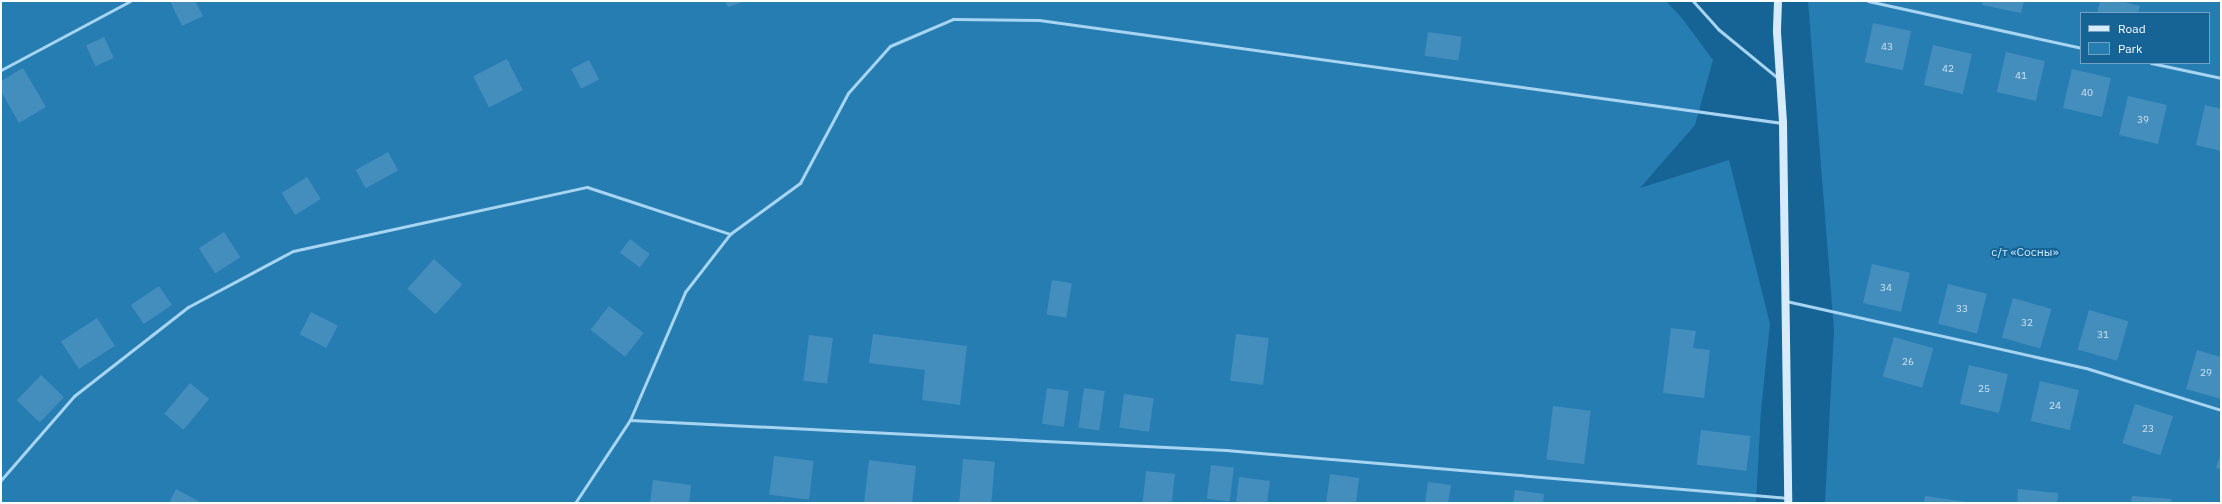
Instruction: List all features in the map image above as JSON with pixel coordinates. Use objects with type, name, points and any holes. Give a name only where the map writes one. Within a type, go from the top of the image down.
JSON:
[{"type":"main road","points":[[1778,1],[1779,80],[1783,123],[1788,501]]},
{"type":"lane","points":[[1,70],[130,1]]},
{"type":"lane","points":[[1693,1],[1718,29],[1779,80]]},
{"type":"lane","points":[[1868,1],[2080,48]]},
{"type":"lane","points":[[575,503],[630,420],[685,292],[730,234],[800,183],[848,93],[890,46],[953,19],[1039,20],[1783,123]]},
{"type":"lane","points":[[2156,64],[2221,78]]},
{"type":"lane","points":[[1,480],[74,396],[188,307],[294,251],[587,187],[730,234]]},
{"type":"lane","points":[[1786,300],[2086,368],[2221,410]]},
{"type":"lane","points":[[630,420],[1226,450],[1788,501]]},
{"type":"green space","points":[[1,1],[1666,1],[1681,17],[1713,60],[1695,125],[1640,188],[1729,160],[1770,324],[1761,410],[1756,503],[1,503]]},
{"type":"green space","name":"с/т «Сосны»","points":[[1808,1],[2221,1],[2221,503],[1825,503],[1834,330]]},
{"type":"building","points":[[170,1],[195,1],[203,16],[182,26]]},
{"type":"building","points":[[725,1],[746,1],[728,7]]},
{"type":"building","points":[[1983,1],[2024,1],[2021,13],[1982,5]]},
{"type":"building","points":[[2100,1],[2119,1],[2140,6],[2138,12],[2097,12]]},
{"type":"building","points":[[1873,23],[1911,31],[1903,70],[1865,62]]},
{"type":"building","points":[[1428,32],[1462,37],[1458,60],[1425,56]]},
{"type":"building","points":[[104,37],[114,58],[96,66],[86,45]]},
{"type":"building","points":[[1933,45],[1972,54],[1963,94],[1924,85]]},
{"type":"building","points":[[2006,52],[2045,61],[2036,101],[1997,92]]},
{"type":"building","points":[[507,59],[523,90],[489,107],[473,76]]},
{"type":"building","points":[[589,60],[599,80],[581,89],[571,69]]},
{"type":"building","points":[[23,68],[46,107],[19,123],[1,91],[1,81]]},
{"type":"building","points":[[2072,69],[2111,78],[2102,117],[2063,108]]},
{"type":"building","points":[[2128,96],[2167,105],[2158,144],[2119,135]]},
{"type":"building","points":[[2205,105],[2221,109],[2221,151],[2196,145]]},
{"type":"building","points":[[388,152],[398,170],[366,188],[356,170]]},
{"type":"building","points":[[307,177],[321,199],[295,215],[282,193]]},
{"type":"building","points":[[224,232],[240,257],[215,273],[199,248]]},
{"type":"building","points":[[630,239],[650,254],[640,268],[620,253]]},
{"type":"building","points":[[434,259],[462,284],[435,314],[407,289]]},
{"type":"building","points":[[1872,264],[1910,273],[1901,312],[1863,303]]},
{"type":"building","points":[[1052,280],[1072,283],[1066,318],[1047,315]]},
{"type":"building","points":[[1948,284],[1987,294],[1977,333],[1938,324]]},
{"type":"building","points":[[159,286],[172,305],[144,324],[131,305]]},
{"type":"building","points":[[2013,298],[2051,309],[2040,348],[2002,337]]},
{"type":"building","points":[[609,306],[644,333],[625,357],[591,330]]},
{"type":"building","points":[[2089,310],[2128,321],[2117,361],[2078,349]]},
{"type":"building","points":[[311,312],[338,326],[326,348],[300,334]]},
{"type":"building","points":[[97,318],[115,346],[79,369],[61,341]]},
{"type":"building","points":[[1671,328],[1696,331],[1693,348],[1710,350],[1704,398],[1663,393]]},
{"type":"building","points":[[873,334],[967,346],[960,405],[922,400],[925,370],[869,363]]},
{"type":"building","points":[[1236,334],[1269,338],[1263,385],[1230,381]]},
{"type":"building","points":[[809,335],[833,338],[827,384],[803,381]]},
{"type":"building","points":[[1894,337],[1933,348],[1922,388],[1883,376]]},
{"type":"building","points":[[2197,350],[2221,357],[2221,399],[2186,389]]},
{"type":"building","points":[[1969,365],[2008,374],[1999,413],[1960,404]]},
{"type":"building","points":[[41,375],[64,397],[40,422],[17,400]]},
{"type":"building","points":[[2040,381],[2079,390],[2070,430],[2031,421]]},
{"type":"building","points":[[190,383],[209,399],[183,430],[164,414]]},
{"type":"building","points":[[1047,388],[1069,391],[1064,427],[1042,424]]},
{"type":"building","points":[[1084,388],[1105,391],[1099,431],[1078,428]]},
{"type":"building","points":[[1124,394],[1154,398],[1149,432],[1119,428]]},
{"type":"building","points":[[2135,404],[2173,416],[2160,455],[2122,443]]},
{"type":"building","points":[[1553,406],[1591,411],[1584,464],[1546,460]]},
{"type":"building","points":[[1701,430],[1751,436],[1746,471],[1697,465]]},
{"type":"building","points":[[2221,453],[2221,469],[2216,468]]},
{"type":"building","points":[[774,456],[814,461],[809,500],[769,495]]},
{"type":"building","points":[[963,459],[995,462],[991,503],[959,503]]},
{"type":"building","points":[[869,460],[916,466],[912,503],[864,503]]},
{"type":"building","points":[[1211,465],[1234,468],[1230,502],[1207,499]]},
{"type":"building","points":[[1146,471],[1175,474],[1172,503],[1143,503]]},
{"type":"building","points":[[1330,474],[1359,478],[1356,503],[1326,503]]},
{"type":"building","points":[[1239,477],[1270,481],[1267,503],[1236,503]]},
{"type":"building","points":[[653,480],[691,485],[689,503],[650,503]]},
{"type":"building","points":[[1428,482],[1451,485],[1448,503],[1425,503]]},
{"type":"building","points":[[176,489],[202,503],[169,503]]},
{"type":"building","points":[[2018,489],[2058,493],[2057,503],[2017,503]]},
{"type":"building","points":[[1515,490],[1544,494],[1543,503],[1513,503]]},
{"type":"building","points":[[1925,496],[1967,502],[1967,503],[1924,503]]},
{"type":"building","points":[[2132,496],[2172,499],[2171,503],[2131,503]]}]
